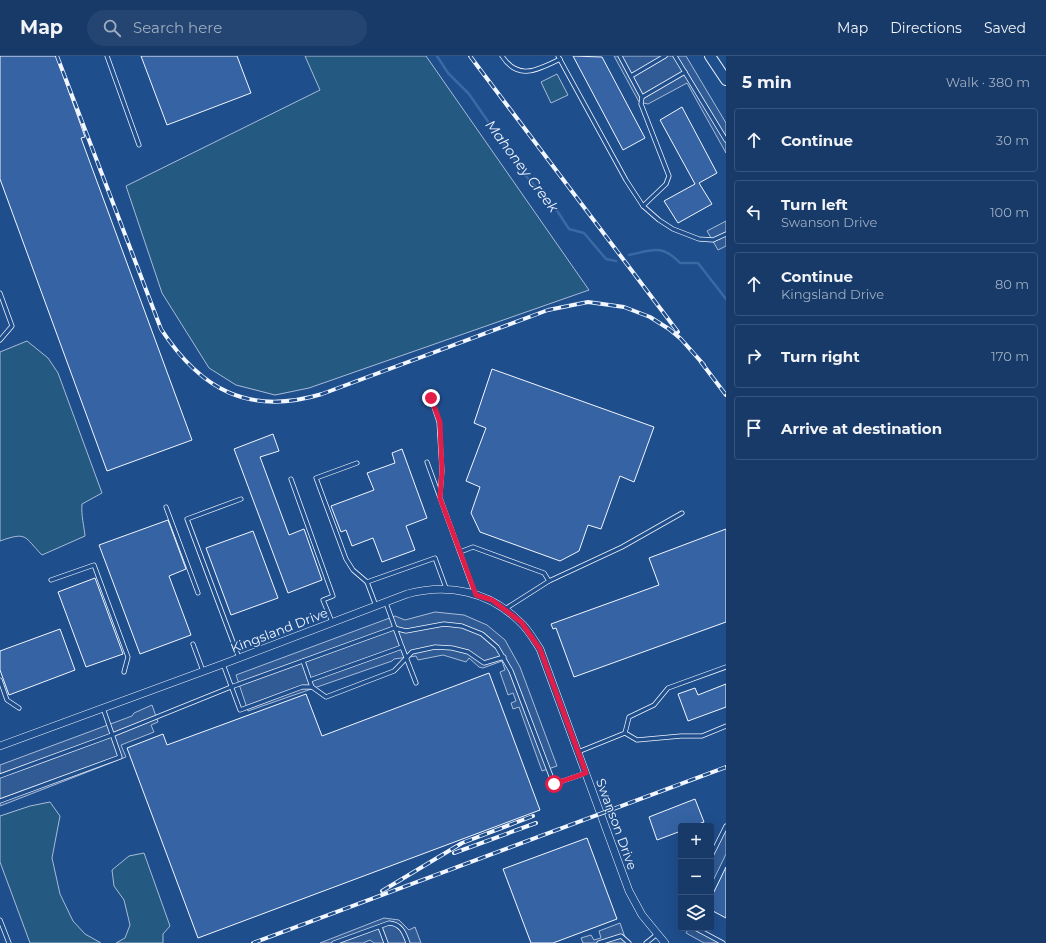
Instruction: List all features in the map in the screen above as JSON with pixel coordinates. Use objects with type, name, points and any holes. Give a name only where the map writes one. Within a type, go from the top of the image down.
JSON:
[{"type":"street","points":[[710,56],[726,80]]},
{"type":"street","name":"Kingsland Drive","points":[[0,746],[102,707],[223,664],[385,602],[424,590],[446,588],[492,600],[521,622],[540,649],[545,661]]},
{"type":"street","name":"Swanson Drive","points":[[545,661],[629,891],[642,915],[656,935],[665,943]]},
{"type":"lane","points":[[107,56],[139,145]]},
{"type":"lane","points":[[502,56],[510,66],[519,71],[534,70],[559,58],[626,180],[643,206],[659,220],[673,229],[699,239],[713,240],[726,234]]},
{"type":"lane","points":[[620,56],[642,97],[641,104],[669,176],[666,184],[643,206]]},
{"type":"lane","points":[[631,76],[665,56]]},
{"type":"lane","points":[[674,56],[726,140]]},
{"type":"lane","points":[[642,97],[685,72]]},
{"type":"lane","points":[[0,293],[12,326],[0,340]]},
{"type":"lane","points":[[431,398],[440,422],[442,471],[440,498]]},
{"type":"lane","points":[[427,462],[476,595]]},
{"type":"lane","points":[[357,463],[316,478],[346,559],[353,570],[367,582],[376,606]]},
{"type":"lane","points":[[291,479],[333,596],[323,600],[332,622]]},
{"type":"lane","points":[[238,658],[187,519],[241,499]]},
{"type":"lane","points":[[166,507],[198,593]]},
{"type":"lane","points":[[504,609],[549,581],[622,547],[682,512]]},
{"type":"lane","points":[[460,552],[473,547],[544,573],[549,581]]},
{"type":"lane","points":[[367,582],[435,558],[446,588]]},
{"type":"lane","points":[[51,580],[94,565],[128,657],[124,672]]},
{"type":"lane","points":[[385,602],[416,683]]},
{"type":"lane","points":[[0,776],[112,735],[231,687],[394,628],[406,630],[444,624],[462,626],[482,634],[497,647],[504,658],[554,784],[586,773]]},
{"type":"lane","points":[[193,644],[203,671]]},
{"type":"lane","points":[[310,680],[402,647]]},
{"type":"lane","points":[[223,664],[240,710],[302,687],[312,687],[326,697],[394,671],[412,652],[435,647],[452,648],[468,652],[484,663],[504,658]]},
{"type":"lane","points":[[303,661],[312,687]]},
{"type":"lane","points":[[625,733],[629,717],[654,705],[668,688],[726,667]]},
{"type":"lane","points":[[0,680],[7,700],[20,708]]},
{"type":"lane","points":[[0,802],[120,756],[102,707]]},
{"type":"lane","points":[[625,733],[637,740],[681,736],[702,736],[726,726]]},
{"type":"lane","points":[[578,752],[625,733]]},
{"type":"lane","points":[[714,850],[726,826]]},
{"type":"lane","points":[[0,920],[9,943]]},
{"type":"lane","points":[[334,943],[389,923],[396,924],[404,930],[408,943]]},
{"type":"lane","points":[[380,927],[386,943]]},
{"type":"lane","points":[[701,931],[723,943]]},
{"type":"lane","points":[[646,943],[656,935]]},
{"type":"lane","points":[[599,943],[618,936],[624,938],[629,943]]},
{"type":"shaded area","points":[[305,56],[426,56],[589,290],[309,388],[275,395],[236,385],[209,368],[162,293],[126,186],[320,90]]},
{"type":"shaded area","points":[[614,56],[686,56],[726,123],[726,153],[687,83],[648,104],[639,102]]},
{"type":"shaded area","points":[[557,74],[568,95],[551,103],[541,82]]},
{"type":"shaded area","points":[[726,221],[726,246],[718,250],[707,231]]},
{"type":"shaded area","points":[[27,341],[48,358],[58,373],[102,493],[82,504],[85,536],[42,555],[28,540],[21,536],[0,541],[0,352]]},
{"type":"shaded area","points":[[435,612],[464,615],[487,625],[505,640],[520,667],[557,766],[542,771],[519,707],[513,709],[511,703],[516,701],[513,693],[508,695],[500,672],[505,670],[502,661],[483,668],[479,667],[469,658],[466,662],[443,655],[418,660],[416,656],[394,659],[392,661],[248,711],[236,675],[395,616],[405,620]]},
{"type":"shaded area","points":[[152,705],[158,722],[151,725],[154,732],[121,745],[126,757],[0,806],[0,765],[132,716],[134,713]]},
{"type":"shaded area","points":[[50,802],[60,816],[52,858],[60,894],[73,921],[85,934],[101,943],[30,943],[0,862],[0,816],[30,806]]},
{"type":"shaded area","points":[[726,829],[726,854],[714,879],[714,849],[716,850]]},
{"type":"shaded area","points":[[144,853],[170,926],[163,934],[163,943],[116,943],[125,938],[130,925],[124,900],[114,886],[112,870],[129,856]]},
{"type":"shaded area","points":[[384,918],[399,920],[409,930],[415,927],[421,943],[374,943],[370,940],[363,943],[320,943]]},
{"type":"shaded area","points":[[620,923],[627,943],[583,943],[581,938],[591,935],[594,940],[601,938],[599,931]]},
{"type":"shaded area","points":[[687,931],[701,931],[723,943],[704,943],[686,933]]},
{"type":"building","points":[[0,56],[56,56],[85,137],[81,138],[192,440],[107,471],[0,179]]},
{"type":"building","points":[[141,56],[237,56],[251,93],[167,125]]},
{"type":"building","points":[[573,56],[602,57],[645,138],[623,150]]},
{"type":"building","points":[[682,107],[717,173],[699,183],[712,204],[678,223],[664,201],[695,184],[660,120]]},
{"type":"building","points":[[492,369],[654,427],[634,482],[620,476],[601,529],[588,525],[579,551],[560,561],[480,532],[471,513],[480,487],[466,481],[486,428],[474,423]]},
{"type":"building","points":[[273,434],[279,451],[260,457],[289,535],[304,529],[322,580],[288,593],[234,449]]},
{"type":"building","points":[[402,449],[427,518],[406,526],[415,550],[382,562],[373,538],[352,546],[346,530],[341,532],[331,506],[374,490],[367,473],[395,463],[392,453]]},
{"type":"building","points":[[168,520],[186,569],[169,576],[191,635],[140,654],[99,545]]},
{"type":"building","points":[[726,529],[726,622],[574,677],[556,628],[553,629],[551,624],[659,585],[649,558]]},
{"type":"building","points":[[253,531],[278,598],[231,615],[206,548]]},
{"type":"building","points":[[95,578],[123,654],[86,667],[58,592]]},
{"type":"building","points":[[60,629],[75,670],[9,695],[0,670],[0,651]]},
{"type":"building","points":[[489,673],[540,810],[198,938],[127,748],[163,734],[167,745],[306,694],[322,736]]},
{"type":"building","points":[[726,684],[726,707],[688,721],[678,694],[695,688],[698,695]]},
{"type":"building","points":[[695,799],[704,822],[678,823],[678,832],[657,840],[649,817]]},
{"type":"building","points":[[587,838],[617,919],[553,943],[531,943],[503,869]]},
{"type":"building","points":[[726,867],[726,918],[714,912],[714,892]]},
{"type":"waterway","name":"Mahoney Creek","points":[[437,56],[448,73],[469,94],[525,175],[556,209],[569,229],[584,233],[606,259],[616,261]]},
{"type":"waterway","name":"Mahoney Creek","points":[[629,255],[657,250],[668,253],[680,263],[698,263],[726,299]]},
{"type":"railway","points":[[57,56],[161,329],[176,350],[193,368],[210,382],[229,393],[250,399],[272,402],[296,400],[322,394],[548,310],[588,302],[624,307],[650,317],[669,329],[681,339],[704,365]]},
{"type":"railway","points":[[470,56],[678,332]]},
{"type":"railway","points":[[701,362],[726,395]]},
{"type":"railway","points":[[253,943],[726,767]]},
{"type":"railway","points":[[382,891],[462,843],[533,816]]},
{"type":"railway","points":[[454,853],[536,823]]},
{"type":"route","points":[[431,398],[440,422],[442,471],[440,498],[476,595],[492,600],[521,622],[540,649],[586,773],[554,784]]}]
